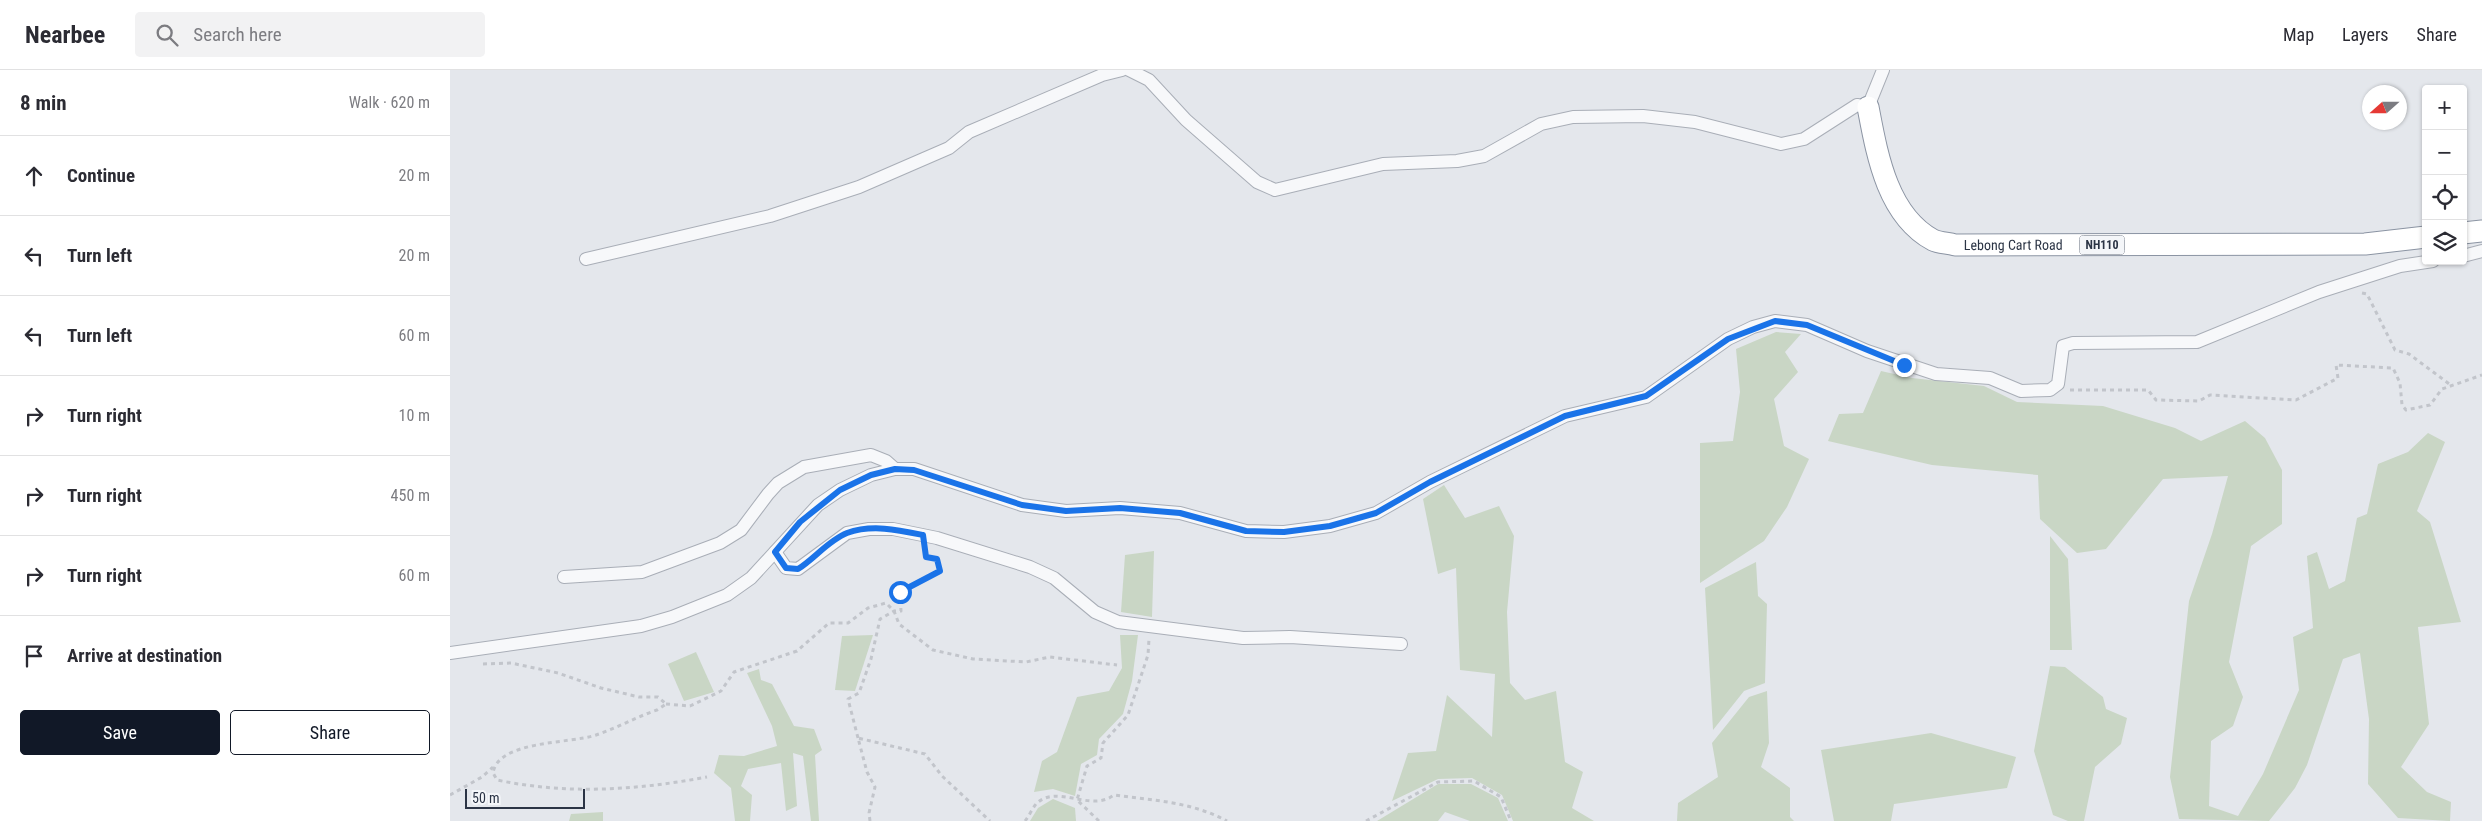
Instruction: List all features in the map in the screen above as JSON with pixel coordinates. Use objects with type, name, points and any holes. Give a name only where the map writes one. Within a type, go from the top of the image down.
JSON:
[{"type":"highway","name":"Lebong Cart Road","points":[[1868,107],[1875,148],[1889,188],[1912,226],[1935,241],[1955,245],[2232,245],[2365,244],[2422,237]]},
{"type":"highway","points":[[2467,233],[2482,231]]},
{"type":"street","points":[[586,259],[770,216],[859,187],[949,148],[969,132],[1102,75],[1122,70]]},
{"type":"street","points":[[1129,70],[1149,80],[1186,120],[1257,182],[1275,190],[1384,164],[1457,161],[1484,156],[1541,124],[1573,117],[1642,116],[1695,122],[1781,144],[1804,139],[1857,105],[1868,107],[1883,70]]},
{"type":"street","points":[[2467,255],[2482,251]]},
{"type":"street","points":[[450,653],[641,626],[672,617],[727,595],[751,578],[800,522],[840,490],[871,475],[895,469],[914,470],[1022,505],[1066,511],[1120,508],[1180,513],[1246,531],[1284,532],[1330,526],[1376,513],[1430,482],[1565,416],[1646,396],[1728,339],[1775,321],[1807,325],[1867,351],[1936,374],[1990,378],[2021,391],[2050,390],[2058,384],[2063,346],[2073,343],[2197,342],[2318,292],[2400,266],[2422,263]]},
{"type":"street","points":[[564,578],[642,572],[720,543],[741,530],[768,494],[778,484],[804,467],[871,455],[886,461],[895,469]]},
{"type":"street","points":[[775,552],[786,568],[798,569],[847,533],[869,529],[893,529],[923,535],[1030,567],[1054,578],[1095,612],[1118,622],[1243,638],[1290,637],[1401,644]]},
{"type":"path","points":[[2359,293],[2367,294],[2395,350],[2409,354],[2452,386]]},
{"type":"path","points":[[2050,390],[2148,390],[2156,400],[2199,401],[2210,395],[2251,396],[2284,401],[2296,400],[2338,378],[2336,366],[2392,368],[2400,383],[2402,405],[2406,410],[2430,405],[2442,389],[2482,375]]},
{"type":"path","points":[[870,821],[869,814],[875,787],[867,772],[848,699],[859,693],[871,659],[880,619],[894,611],[902,611],[900,592],[940,571],[937,559],[926,557],[923,535]]},
{"type":"path","points":[[475,664],[511,663],[558,673],[610,690],[639,697],[658,697],[666,704],[690,706],[721,691],[734,672],[797,651],[828,623],[848,623],[868,608],[886,603],[894,611],[899,624],[933,650],[973,659],[1026,662],[1050,657],[1118,665]]},
{"type":"path","points":[[1077,800],[1087,766],[1101,758],[1103,743],[1128,715],[1148,655],[1150,626]]},
{"type":"path","points":[[450,795],[482,777],[503,757],[517,750],[595,735],[657,710],[666,704]]},
{"type":"path","points":[[858,738],[925,754],[942,776],[990,821]]},
{"type":"path","points":[[494,766],[493,773],[497,780],[550,789],[630,789],[707,776]]},
{"type":"path","points":[[1366,821],[1438,782],[1474,781],[1501,797],[1511,821]]},
{"type":"path","points":[[1025,821],[1036,804],[1055,795],[1088,802],[1109,798],[1114,794],[1157,800],[1209,812],[1227,821]]},
{"type":"path","points":[[1077,800],[1099,821]]},
{"type":"green space","points":[[1776,332],[1801,334],[1785,352],[1798,372],[1774,399],[1784,446],[1809,459],[1787,507],[1764,541],[1700,583],[1700,443],[1733,441],[1740,392],[1736,349]]},
{"type":"green space","points":[[1881,371],[1912,378],[1984,386],[2017,402],[2103,406],[2175,428],[2201,441],[2245,421],[2265,438],[2282,470],[2282,524],[2251,546],[2229,662],[2243,697],[2233,726],[2211,741],[2209,806],[2238,816],[2263,774],[2299,690],[2293,637],[2313,628],[2307,556],[2317,552],[2329,589],[2345,581],[2357,518],[2367,514],[2378,464],[2408,452],[2428,433],[2445,442],[2417,511],[2430,522],[2461,622],[2418,627],[2429,724],[2401,767],[2427,792],[2451,802],[2450,821],[2398,818],[2368,784],[2369,719],[2360,653],[2343,659],[2307,765],[2295,788],[2269,821],[2179,819],[2170,777],[2189,601],[2212,534],[2228,476],[2163,479],[2106,549],[2077,553],[2040,519],[2038,475],[1932,465],[1828,441],[1839,414],[1863,413]]},
{"type":"green space","points":[[1444,485],[1465,518],[1499,506],[1514,536],[1507,612],[1510,683],[1525,700],[1556,691],[1565,762],[1583,772],[1572,808],[1594,821],[1513,821],[1502,795],[1472,778],[1438,779],[1392,801],[1408,753],[1436,751],[1447,695],[1492,737],[1495,674],[1460,670],[1456,568],[1438,574],[1423,499]]},
{"type":"green space","points":[[2050,536],[2068,559],[2072,650],[2050,650]]},
{"type":"green space","points":[[1154,551],[1152,617],[1121,612],[1125,555]]},
{"type":"green space","points":[[1756,562],[1758,596],[1767,604],[1765,683],[1744,691],[1713,730],[1705,588]]},
{"type":"green space","points":[[873,635],[855,691],[835,690],[842,636]]},
{"type":"green space","points":[[1120,635],[1138,635],[1132,681],[1123,714],[1099,739],[1097,755],[1081,764],[1075,796],[1053,789],[1034,792],[1042,761],[1057,752],[1077,697],[1109,691],[1122,668]]},
{"type":"green space","points":[[696,652],[714,692],[684,701],[668,664]]},
{"type":"green space","points":[[2050,666],[2065,667],[2103,697],[2106,709],[2127,718],[2121,744],[2095,767],[2084,821],[2068,821],[2053,815],[2034,751]]},
{"type":"green space","points":[[759,669],[761,680],[772,684],[794,726],[814,729],[822,750],[815,755],[819,821],[811,821],[803,756],[793,753],[797,806],[786,811],[781,763],[748,769],[741,786],[752,795],[750,821],[735,821],[731,788],[714,773],[719,755],[744,756],[777,746],[772,726],[747,673]]},
{"type":"green space","points":[[1767,691],[1769,743],[1761,767],[1790,788],[1790,817],[1794,821],[1677,821],[1678,803],[1718,777],[1712,743],[1749,697]]},
{"type":"green space","points":[[1931,733],[2016,757],[2007,788],[1894,804],[1891,821],[1834,821],[1821,750]]},
{"type":"green space","points":[[1438,784],[1471,784],[1498,798],[1508,821],[1470,821],[1445,812],[1438,821],[1377,821]]},
{"type":"green space","points":[[1053,799],[1075,808],[1076,821],[1030,821],[1038,808]]},
{"type":"green space","points":[[603,812],[603,821],[569,821],[571,814]]},
{"type":"route","points":[[900,592],[940,571],[937,559],[926,557],[923,535],[893,529],[869,529],[847,533],[813,560],[798,569],[786,568],[775,552],[800,522],[818,505],[840,490],[871,475],[895,469],[914,470],[1022,505],[1066,511],[1120,508],[1180,513],[1246,531],[1284,532],[1330,526],[1376,513],[1430,482],[1565,416],[1646,396],[1728,339],[1775,321],[1807,325],[1904,365]]}]
